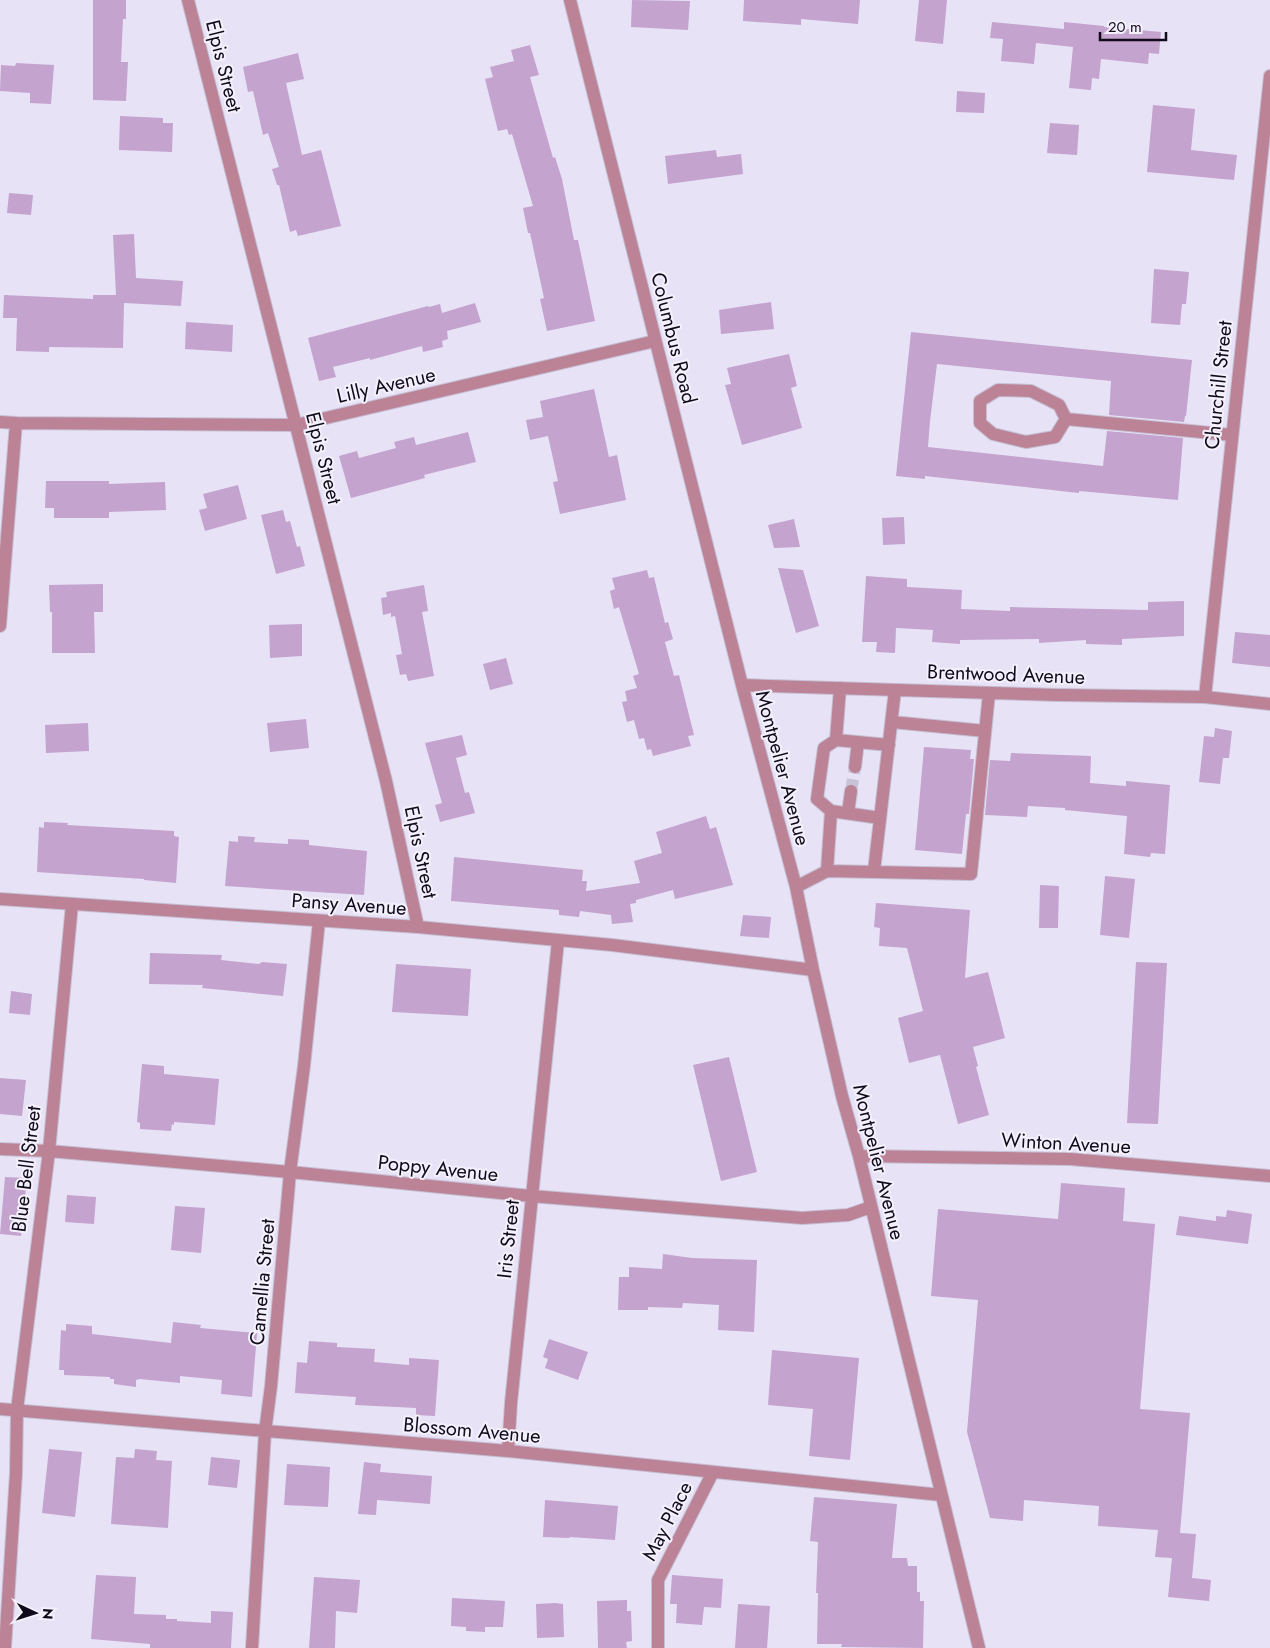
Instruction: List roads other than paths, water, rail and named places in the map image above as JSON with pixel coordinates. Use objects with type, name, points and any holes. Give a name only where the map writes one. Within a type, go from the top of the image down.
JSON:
[{"type":"street","name":"Elpis Street","points":[[188,0],[386,781],[418,927]]},
{"type":"street","name":"Columbus Road","points":[[570,0],[742,685]]},
{"type":"street","name":"Churchill Street","points":[[1205,697],[1270,76]]},
{"type":"street","name":"Lilly Avenue","points":[[0,422],[156,426],[296,425],[655,341]]},
{"type":"street","points":[[998,390],[1031,391],[1059,404],[1066,420],[1055,437],[1026,442],[992,434],[980,423],[980,401],[998,390]]},
{"type":"street","points":[[1066,420],[1232,435]]},
{"type":"street","points":[[0,626],[16,423]]},
{"type":"street","name":"Brentwood Avenue","points":[[742,685],[989,693],[1205,697],[1270,704]]},
{"type":"street","name":"Montpelier Avenue","points":[[742,685],[796,886],[842,1096],[859,1156],[979,1648]]},
{"type":"street","points":[[836,740],[840,688]]},
{"type":"street","points":[[874,871],[895,690]]},
{"type":"street","points":[[796,886],[827,871],[971,874],[989,693]]},
{"type":"street","points":[[892,722],[985,731]]},
{"type":"street","points":[[880,818],[831,811],[818,799],[824,748],[836,740],[889,746]]},
{"type":"street","points":[[855,767],[858,742]]},
{"type":"street","points":[[848,813],[851,791]]},
{"type":"street","points":[[827,871],[831,811]]},
{"type":"street","name":"Pansy Avenue","points":[[0,899],[418,927],[612,946],[813,970]]},
{"type":"street","name":"Blue Bell Street","points":[[5,1648],[16,1473],[17,1410],[49,1151],[72,904]]},
{"type":"street","name":"Camellia Street","points":[[252,1648],[265,1432],[271,1386],[290,1172],[304,1066],[319,921]]},
{"type":"street","name":"Iris Street","points":[[508,1451],[531,1196],[558,941]]},
{"type":"street","name":"Poppy Avenue","points":[[0,1149],[49,1151],[531,1196],[802,1218],[848,1215],[871,1207]]},
{"type":"street","name":"Winton Avenue","points":[[859,1156],[1070,1159],[1270,1176]]},
{"type":"street","name":"Blossom Avenue","points":[[0,1409],[508,1451],[941,1496]]},
{"type":"street","name":"May Place","points":[[658,1648],[658,1580],[713,1472]]},
{"type":"tunnel","points":[[851,791],[855,767]]}]
